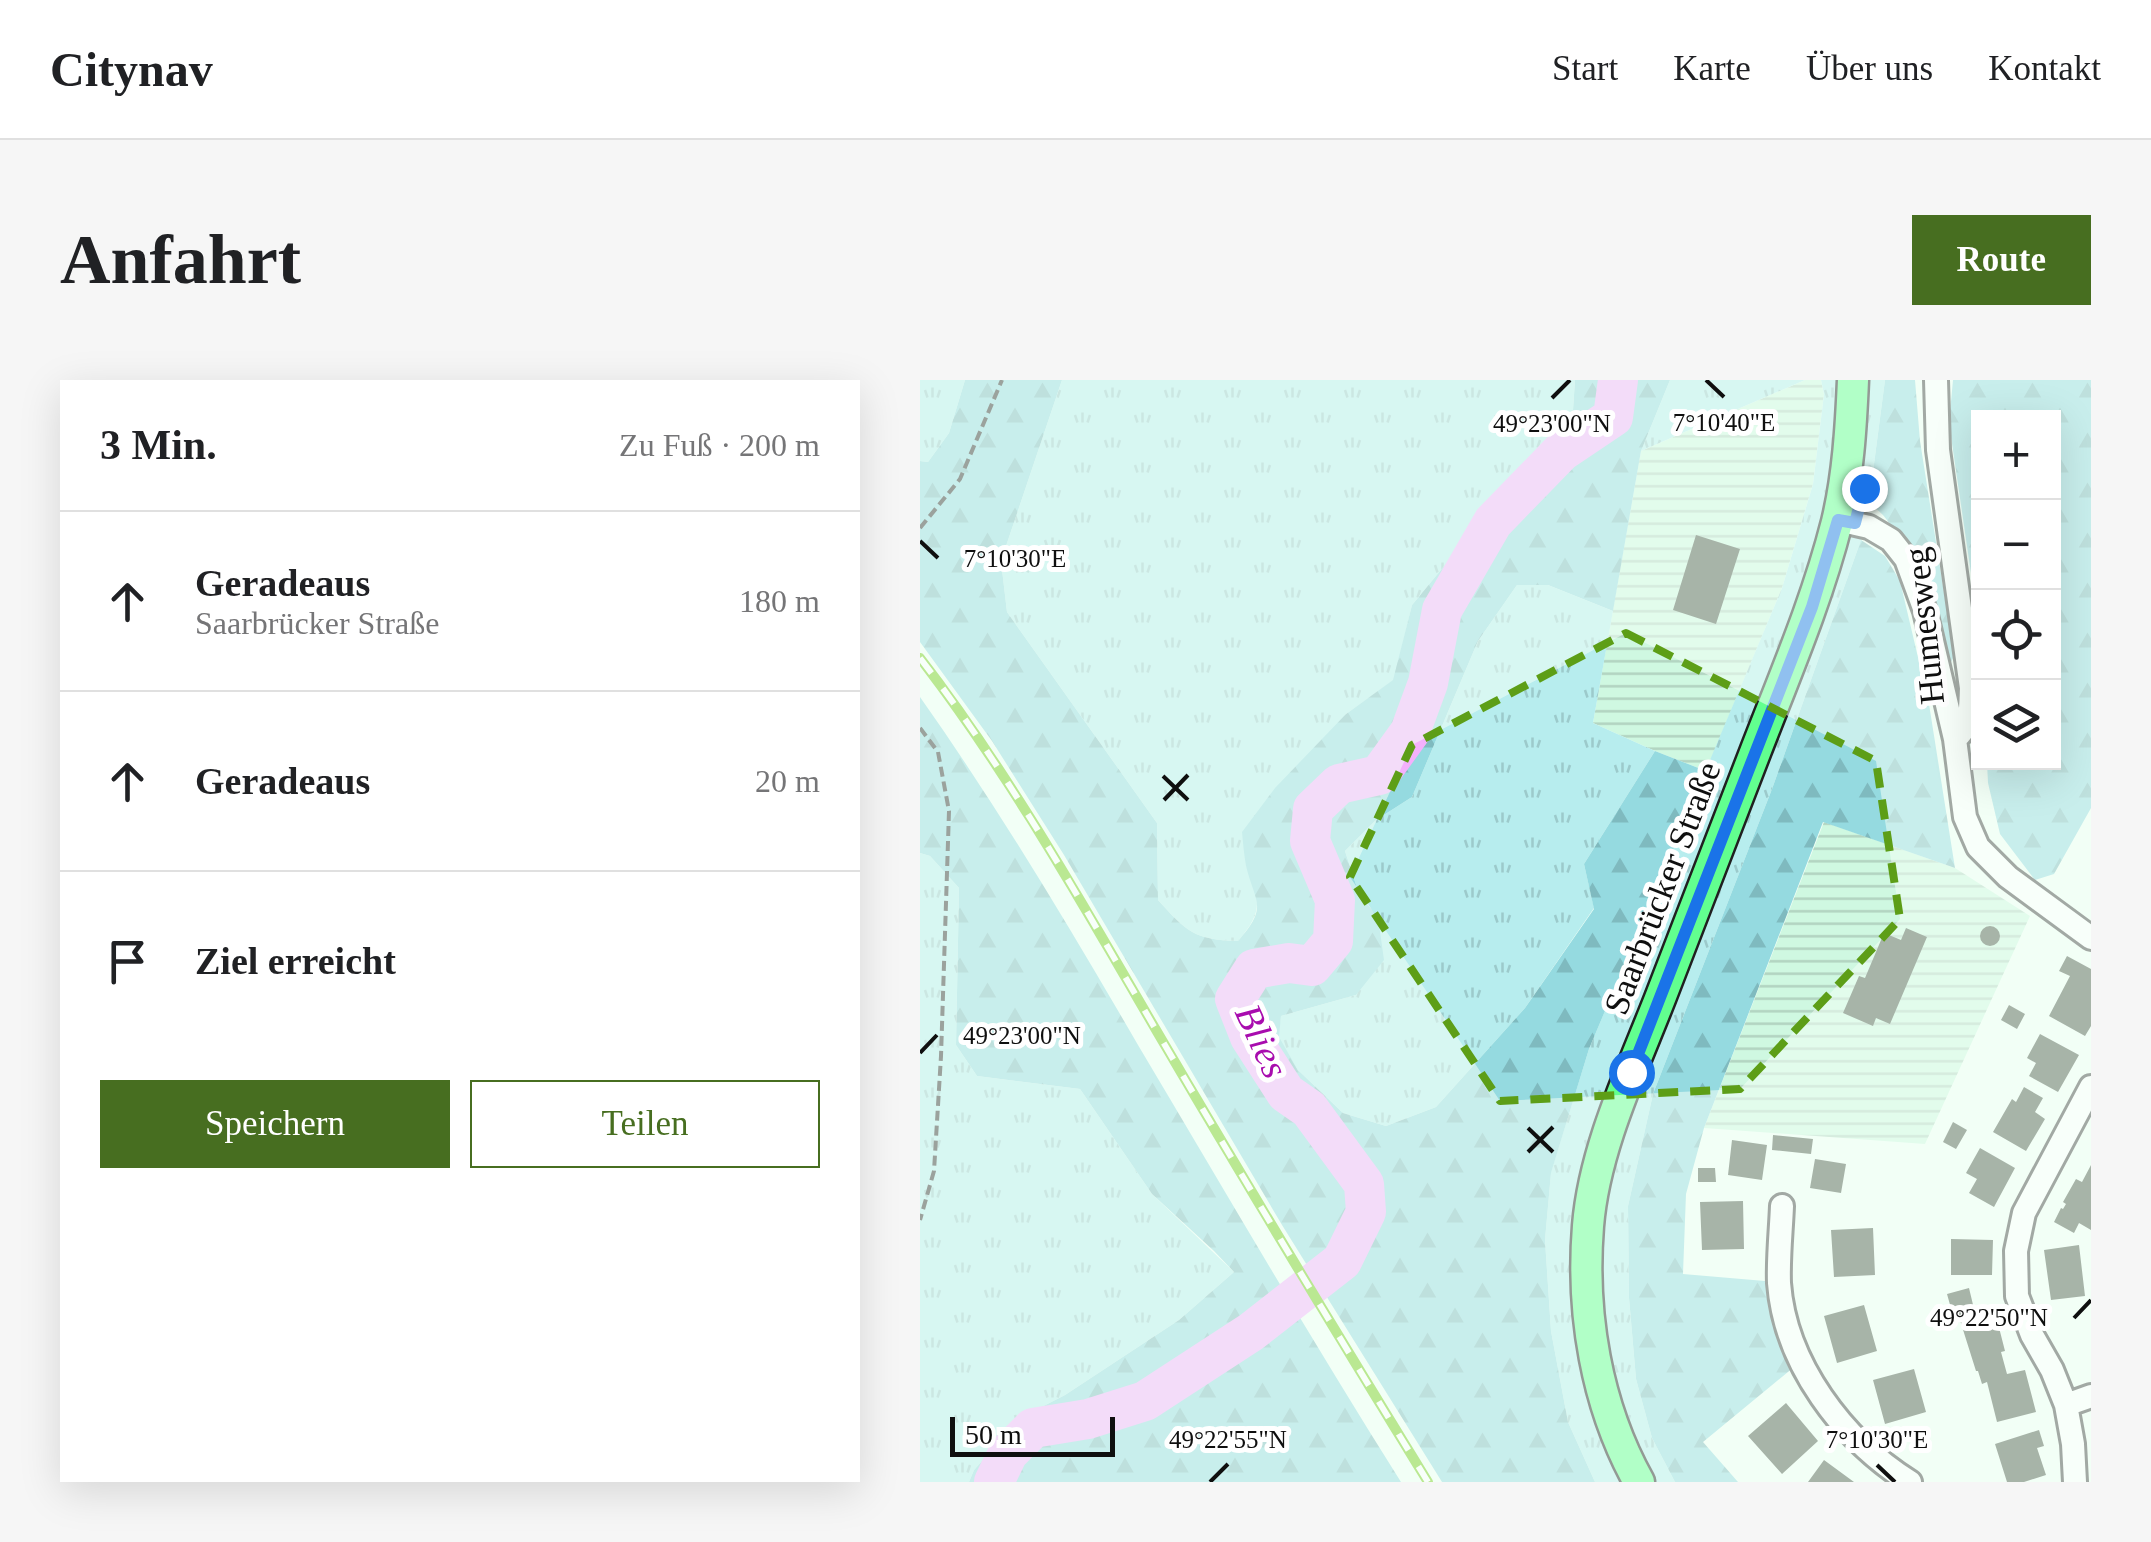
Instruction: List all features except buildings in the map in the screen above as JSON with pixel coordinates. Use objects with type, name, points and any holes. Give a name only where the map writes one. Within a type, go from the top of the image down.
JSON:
[{"type":"main road","name":"Saarbrücker Straße","points":[[1638,1482],[1605,1400],[1591,1338],[1586,1291],[1588,1223],[1602,1155],[1631,1072],[1812,607],[1838,520],[1850,434],[1852,380]]},
{"type":"street","name":"Humesweg","points":[[1936,380],[1938,450],[1971,688],[1970,722],[1955,739]]},
{"type":"street","points":[[1838,520],[1869,526],[1891,540],[1906,560],[1925,612],[1955,739],[1965,817],[1978,847],[2008,877],[2091,938]]},
{"type":"street","points":[[2075,1482],[2066,1405],[2017,1296],[2016,1251],[2024,1213],[2091,1087]]},
{"type":"street","points":[[1782,1206],[1779,1282],[1800,1361],[1832,1415],[1865,1448],[1910,1482]]},
{"type":"street","points":[[2066,1405],[2091,1396]]},
{"type":"path","points":[[920,528],[960,478],[1002,380]]},
{"type":"path","points":[[920,728],[938,752],[950,811],[934,1171],[920,1220]]},
{"type":"highlighted area","points":[[1626,633],[1876,761],[1900,919],[1740,1089],[1500,1101],[1350,877],[1412,745]]},
{"type":"green space","points":[[920,380],[965,380],[949,433],[928,462],[920,461]]},
{"type":"green space","points":[[965,380],[1062,380],[1001,561],[1007,612],[1157,823],[1158,900],[1192,932],[1211,939],[1238,941],[1257,912],[1242,832],[1275,788],[1346,714],[1393,680],[1412,605],[1573,410],[1575,380],[1670,380],[1641,451],[1613,611],[1548,585],[1517,585],[1478,641],[1412,797],[1376,820],[1345,851],[1359,894],[1378,917],[1384,960],[1356,995],[1281,1016],[1279,1037],[1298,1070],[1343,1113],[1386,1126],[1436,1107],[1525,1008],[1594,909],[1584,864],[1655,751],[1706,771],[1589,1049],[1551,1173],[1545,1240],[1551,1331],[1568,1422],[1595,1482],[1442,1482],[1282,1225],[1064,855],[992,741],[920,642],[920,461],[928,462],[949,433]]},
{"type":"green space","points":[[1062,380],[1575,380],[1573,410],[1412,605],[1394,680],[1346,714],[1246,865],[1257,904],[1252,921],[1238,941],[1211,939],[1192,932],[1158,900],[1157,823],[1007,612],[1001,561]]},
{"type":"green space","points":[[1670,380],[1805,380],[1641,451]]},
{"type":"green space","points":[[1805,380],[1821,380],[1824,394],[1813,484],[1782,588],[1706,771],[1593,723],[1641,451]]},
{"type":"green space","points":[[1821,380],[1885,380],[1861,540],[1772,789],[1653,1094],[1628,1206],[1629,1298],[1636,1379],[1652,1438],[1675,1482],[1595,1482],[1568,1422],[1551,1331],[1545,1240],[1551,1172],[1589,1049],[1782,588],[1813,484],[1824,394]]},
{"type":"green space","points":[[1885,380],[1915,380],[1920,441],[1954,656],[1950,664],[1943,660],[1921,564],[1869,502]]},
{"type":"green space","points":[[1953,380],[2091,380],[2091,808],[2054,874],[2035,880],[2000,834],[1987,770],[2061,770],[2061,410],[1971,410],[1971,573],[1949,423]]},
{"type":"green space","points":[[1861,540],[1885,556],[1900,581],[1929,704],[1955,868],[1823,822],[1704,1128],[1686,1194],[1683,1274],[1765,1281],[1794,1367],[1703,1442],[1738,1482],[1675,1482],[1652,1438],[1636,1379],[1629,1298],[1628,1206],[1653,1094],[1772,789]]},
{"type":"green space","points":[[1517,585],[1548,585],[1613,611],[1593,723],[1655,751],[1584,864],[1594,908],[1525,1008],[1436,1107],[1386,1126],[1343,1113],[1298,1070],[1278,1037],[1281,1016],[1356,995],[1378,917],[1359,894],[1345,851],[1376,820],[1412,797],[1478,641]]},
{"type":"green space","points":[[920,697],[1033,868],[1401,1482],[969,1482],[974,1470],[1020,1418],[1065,1395],[1179,1320],[1234,1272],[1152,1194],[1080,1089],[977,1076],[956,1045],[959,888],[930,856],[920,853]]},
{"type":"green space","points":[[1824,822],[1955,868],[2030,916],[1925,1144],[1704,1128]]},
{"type":"green space","points":[[920,853],[930,856],[959,888],[956,1045],[977,1076],[1080,1089],[1152,1194],[1234,1272],[1179,1320],[1065,1395],[1020,1418],[974,1470],[969,1482],[920,1482]]},
{"type":"waterway","name":"Blies","points":[[994,1482],[1008,1453],[1033,1428],[1088,1419],[1145,1401],[1251,1332],[1342,1261],[1366,1212],[1364,1184],[1309,1109],[1286,1093],[1250,1037],[1235,999],[1254,969],[1289,963],[1312,966],[1333,941],[1335,900],[1310,841],[1313,809],[1339,784],[1379,775],[1410,732],[1428,683],[1442,610],[1493,522],[1561,452],[1613,417],[1618,380]]},
{"type":"railway","points":[[920,658],[1046,843],[1428,1482]]},
{"type":"route","points":[[1631,1072],[1812,607],[1838,520],[1855,523],[1864,488]]}]
